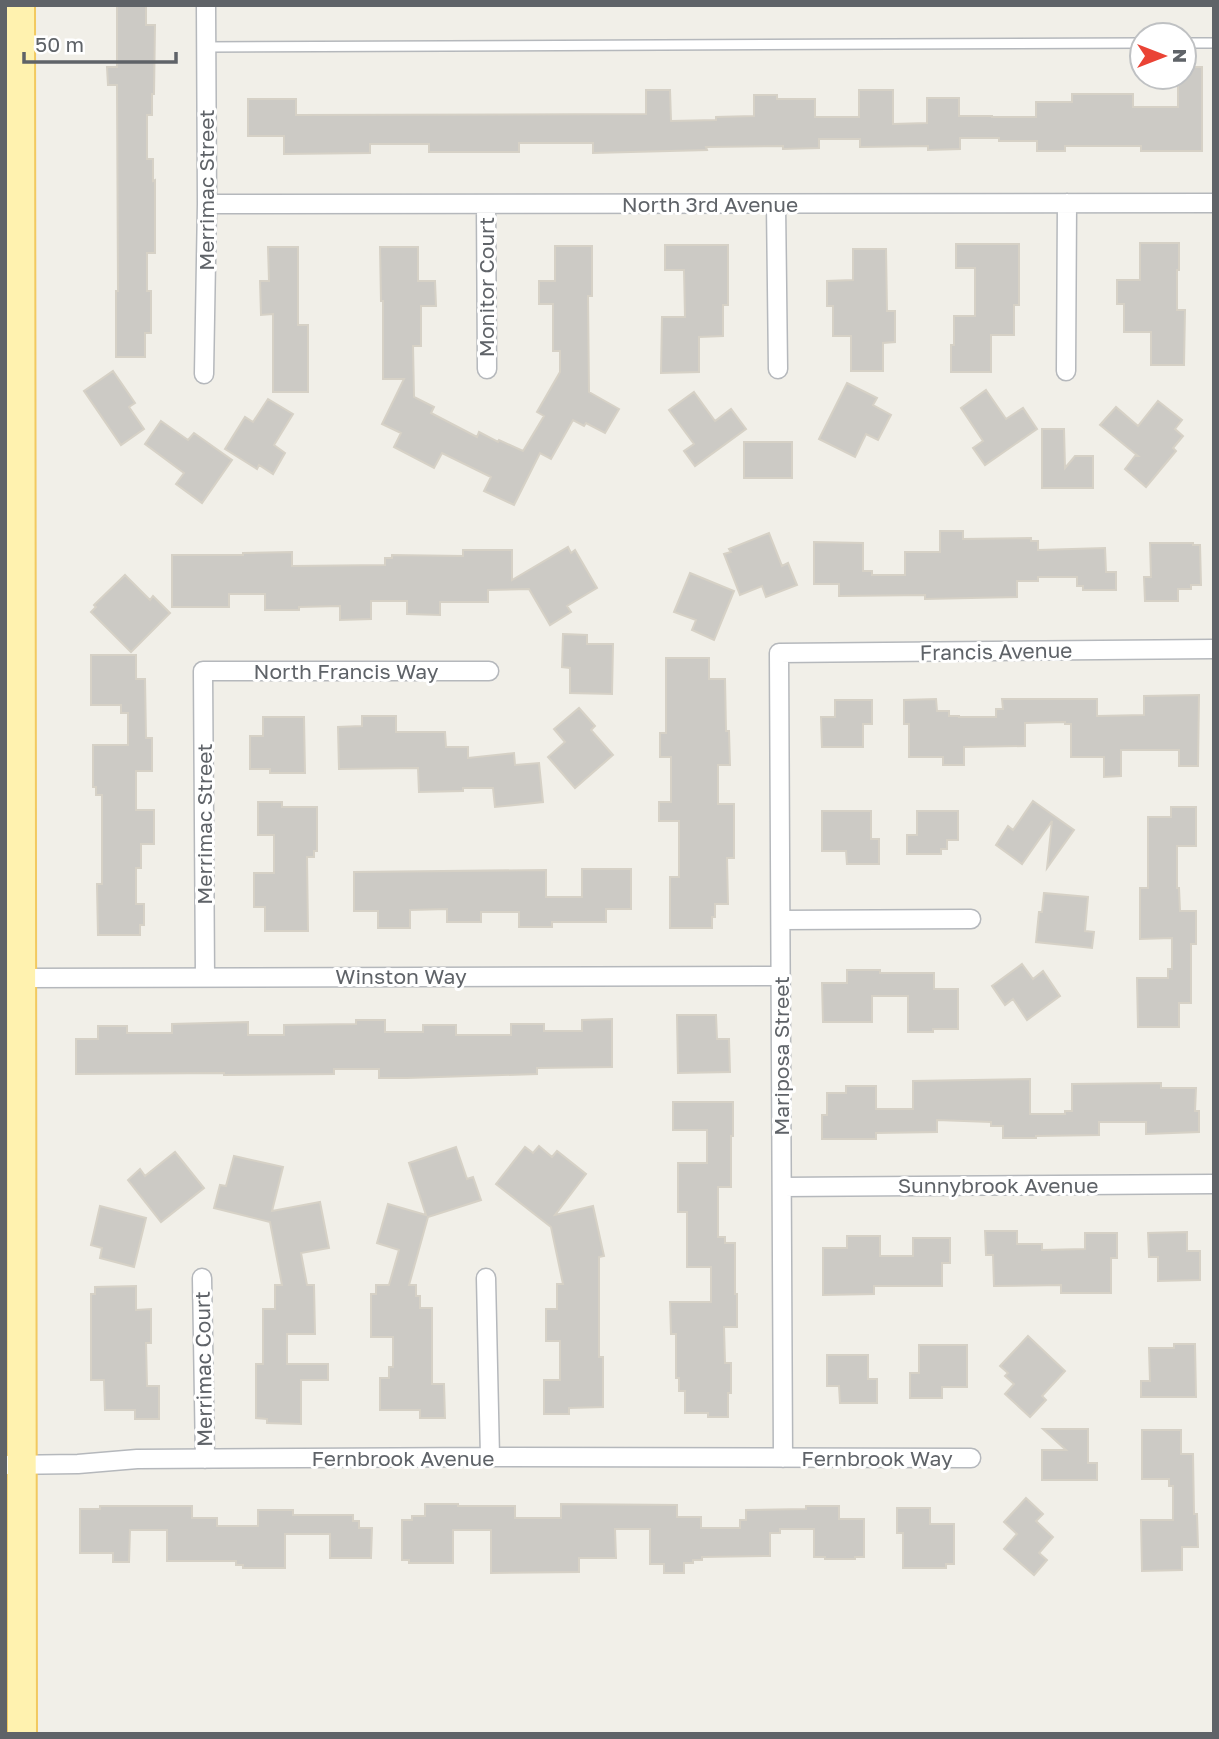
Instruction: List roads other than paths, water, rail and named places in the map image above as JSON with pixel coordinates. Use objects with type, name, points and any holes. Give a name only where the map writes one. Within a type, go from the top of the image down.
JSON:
[{"type":"main road","points":[[20,5],[13,774],[21,978],[14,1465],[22,1734]]},
{"type":"street","name":"Merrimac Street","points":[[204,374],[207,204],[205,5]]},
{"type":"street","points":[[1066,371],[1067,203]]},
{"type":"street","name":"North 3rd Avenue","points":[[207,204],[1214,203]]},
{"type":"street","name":"Monitor Court","points":[[486,204],[487,369]]},
{"type":"street","points":[[776,204],[778,369]]},
{"type":"street","name":"Francis Avenue","points":[[779,653],[1214,649]]},
{"type":"street","name":"Mariposa Street","points":[[779,653],[783,1458]]},
{"type":"street","name":"Merrimac Street","points":[[203,671],[205,977]]},
{"type":"street","name":"North Francis Way","points":[[203,671],[489,671]]},
{"type":"street","points":[[781,920],[971,919]]},
{"type":"street","name":"Winston Way","points":[[21,978],[781,975]]},
{"type":"street","name":"Sunnybrook Avenue","points":[[782,1186],[1214,1184]]},
{"type":"street","name":"Merrimac Court","points":[[202,1278],[205,1459]]},
{"type":"street","points":[[486,1278],[490,1457]]},
{"type":"street","name":"Fernbrook Avenue","points":[[14,1465],[78,1464],[137,1459],[783,1458]]},
{"type":"street","name":"Fernbrook Way","points":[[783,1458],[971,1458]]},
{"type":"lane","points":[[206,47],[1128,43]]}]
